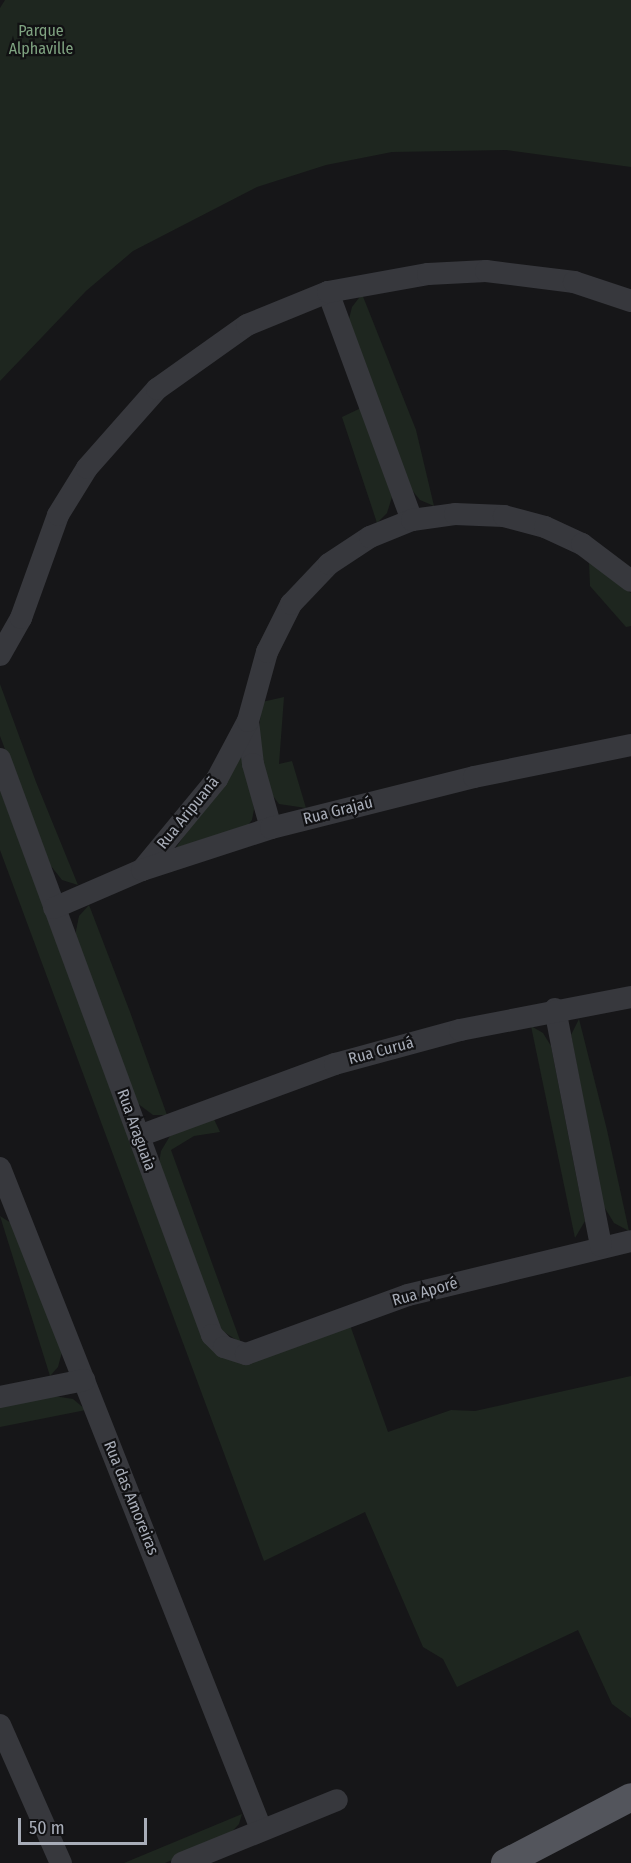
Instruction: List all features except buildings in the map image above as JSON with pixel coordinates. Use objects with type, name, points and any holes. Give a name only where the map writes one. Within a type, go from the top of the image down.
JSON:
[{"type":"main road","points":[[505,1863],[631,1797]]},
{"type":"street","points":[[0,655],[21,618],[58,515],[87,468],[157,389],[247,325],[328,292],[417,275],[486,271],[574,282],[631,301]]},
{"type":"street","points":[[328,292],[412,520]]},
{"type":"street","name":"Rua Aripuanã","points":[[142,870],[217,779],[248,721],[267,652],[291,604],[329,564],[370,537],[412,520],[455,514],[504,516],[535,524],[582,544],[631,581]]},
{"type":"street","name":"Rua Aripuanã","points":[[248,721],[253,764],[271,828]]},
{"type":"street","name":"Rua Grajaú","points":[[54,909],[142,870],[271,828],[474,777],[631,745]]},
{"type":"street","name":"Rua Araguaia","points":[[0,759],[212,1335],[224,1347]]},
{"type":"street","name":"Rua Curuá","points":[[139,1136],[335,1064],[460,1030],[631,997]]},
{"type":"street","points":[[555,1010],[601,1246]]},
{"type":"street","name":"Rua das Amoreiras","points":[[0,1168],[6,1200],[84,1380],[261,1829]]},
{"type":"street","name":"Rua Aporé","points":[[224,1347],[246,1354],[408,1295],[601,1246],[631,1241]]},
{"type":"street","points":[[0,1397],[84,1380]]},
{"type":"street","points":[[0,1725],[61,1863]]},
{"type":"street","points":[[182,1863],[337,1800]]},
{"type":"green space","name":"Parque Alphaville","points":[[5,0],[631,0],[631,167],[506,150],[392,152],[326,165],[257,187],[133,251],[86,291],[0,381],[0,8]]},
{"type":"green space","points":[[362,294],[416,430],[434,506],[420,500],[411,489],[349,319],[352,307]]},
{"type":"green space","points":[[361,408],[392,497],[387,513],[377,523],[342,417]]},
{"type":"green space","points":[[589,561],[631,593],[631,626],[626,627],[590,586]]},
{"type":"green space","points":[[0,684],[36,782],[78,885],[62,880],[47,861],[0,736]]},
{"type":"green space","points":[[284,697],[279,764],[292,761],[306,808],[279,804],[267,788],[259,730],[262,702]]},
{"type":"green space","points":[[244,743],[254,809],[252,820],[248,825],[176,848]]},
{"type":"green space","points":[[0,790],[213,1350],[350,1325],[388,1432],[451,1410],[475,1411],[631,1376],[631,1718],[612,1704],[578,1630],[457,1687],[443,1659],[423,1647],[365,1512],[264,1561],[0,850]]},
{"type":"green space","points":[[89,905],[167,1115],[153,1115],[137,1103],[75,936],[79,916]]},
{"type":"green space","points":[[579,1019],[629,1231],[614,1223],[603,1205],[571,1035]]},
{"type":"green space","points":[[531,1026],[543,1033],[551,1046],[585,1221],[575,1238]]},
{"type":"green space","points":[[213,1117],[220,1132],[194,1136],[171,1150],[241,1343],[221,1330],[159,1163],[161,1151],[170,1136]]},
{"type":"green space","points":[[0,1216],[11,1223],[62,1352],[58,1367],[50,1376]]},
{"type":"green space","points":[[54,1396],[73,1399],[86,1410],[0,1427],[0,1407]]},
{"type":"green space","points":[[242,1814],[239,1824],[227,1837],[165,1863],[124,1863]]}]
